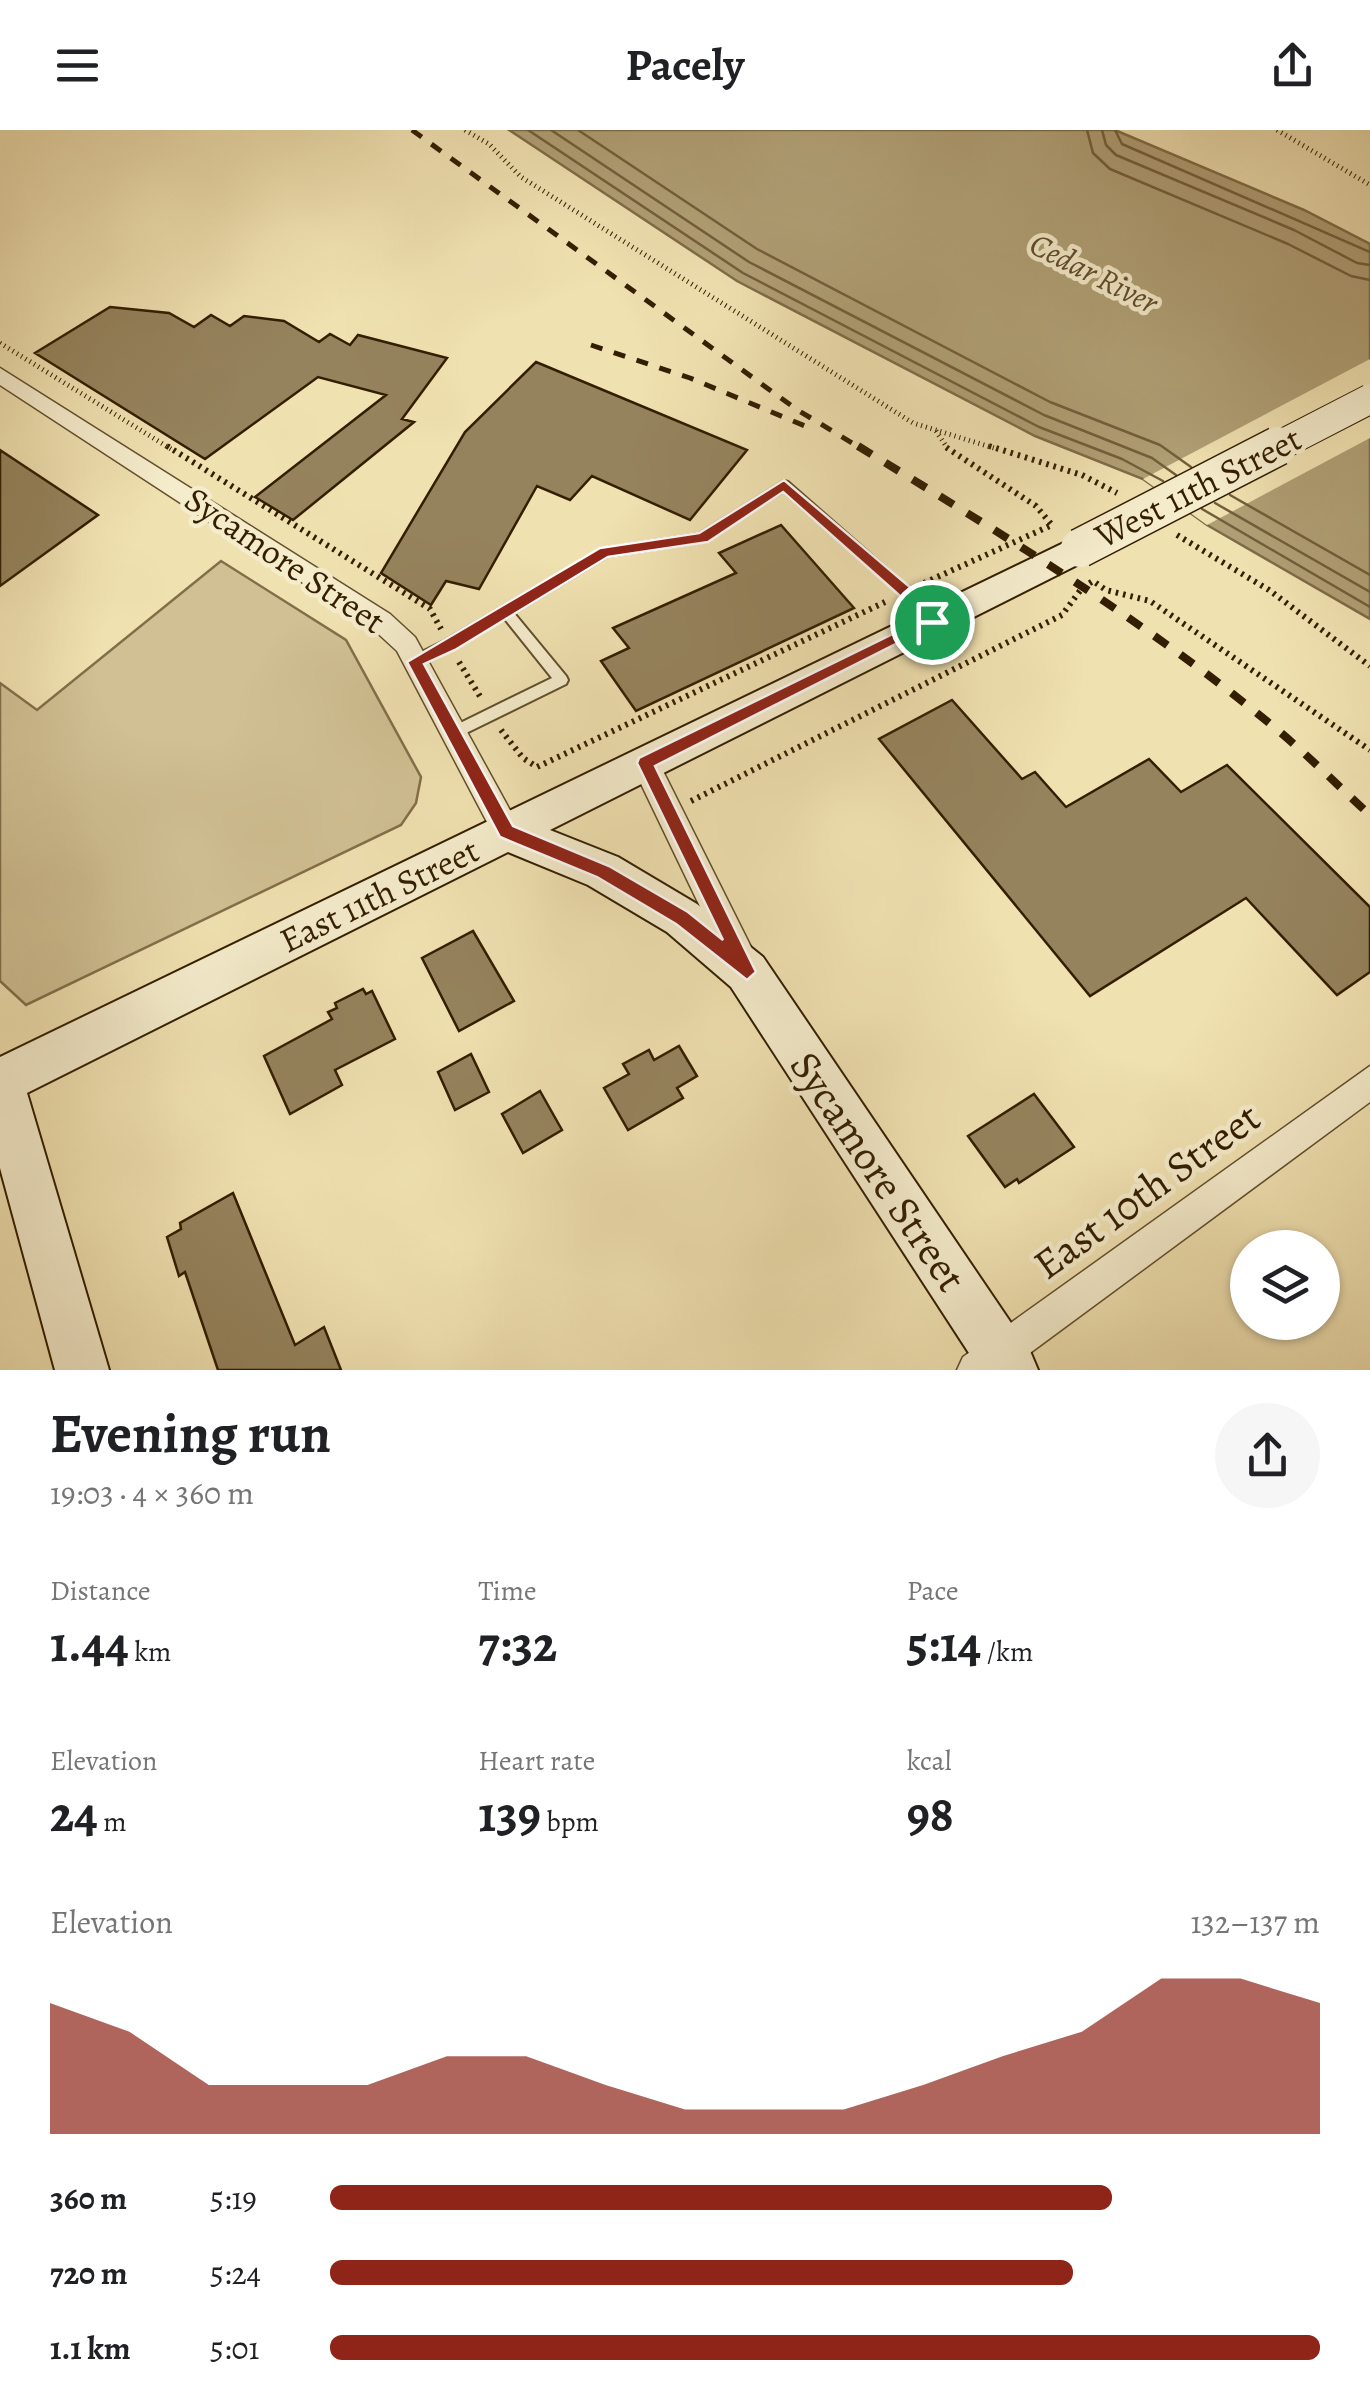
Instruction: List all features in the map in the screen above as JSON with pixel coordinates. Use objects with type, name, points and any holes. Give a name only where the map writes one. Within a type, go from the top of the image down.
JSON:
[{"type":"main road","name":"West 11th Street","points":[[1080,548],[1370,398]]},
{"type":"main road","name":"East 11th Street","points":[[0,1081],[1080,548]]},
{"type":"main road","name":"Sycamore Street","points":[[506,832],[603,872],[682,918],[747,972],[995,1364]]},
{"type":"main road","points":[[0,1081],[82,1370]]},
{"type":"street","name":"Sycamore Street","points":[[0,375],[381,620],[406,644],[506,832]]},
{"type":"street","name":"Sycamore Street","points":[[645,763],[747,972]]},
{"type":"street","name":"East 10th Street","points":[[995,1364],[1370,1082]]},
{"type":"lane","points":[[415,662],[605,552],[702,538],[784,485],[906,592],[932,622]]},
{"type":"lane","points":[[453,733],[561,680],[506,612]]},
{"type":"path","points":[[466,130],[489,144],[521,177],[913,422],[1082,475],[1125,499]]},
{"type":"path","points":[[1277,130],[1370,185]]},
{"type":"path","points":[[1170,530],[1269,590],[1370,666]]},
{"type":"path","points":[[669,812],[1062,615],[1082,588],[1094,581],[1106,590],[1150,602],[1370,750]]},
{"type":"shaded area","points":[[221,561],[346,640],[421,777],[416,803],[401,825],[26,1005],[0,981],[0,683],[37,710]]},
{"type":"water","name":"Cedar River","points":[[509,130],[1115,130],[1304,210],[1370,244],[1370,619],[1207,525],[1143,479],[1035,436],[737,281]]},
{"type":"pier","points":[[1370,359],[1370,438],[1207,525],[1143,479]]},
{"type":"building","points":[[110,307],[169,313],[194,327],[211,315],[230,326],[244,316],[284,321],[319,342],[330,334],[350,345],[358,335],[447,358],[402,419],[414,422],[293,520],[255,497],[386,395],[318,377],[205,459],[35,353]]},
{"type":"building","points":[[536,362],[747,450],[690,520],[592,476],[570,500],[537,486],[479,589],[446,581],[431,605],[381,573],[465,432]]},
{"type":"building","points":[[0,450],[98,515],[0,586]]},
{"type":"building","points":[[781,525],[854,608],[636,711],[601,661],[629,648],[613,628],[736,573],[719,553]]},
{"type":"building","points":[[952,700],[1022,779],[1035,772],[1066,807],[1149,759],[1181,792],[1227,765],[1370,907],[1370,972],[1337,995],[1246,898],[1090,996],[879,739]]},
{"type":"building","points":[[473,931],[514,1001],[459,1031],[422,958]]},
{"type":"building","points":[[363,989],[366,994],[372,991],[395,1039],[335,1070],[342,1085],[290,1114],[264,1056],[332,1019],[328,1012],[337,1008],[335,1003]]},
{"type":"building","points":[[679,1046],[697,1076],[677,1088],[683,1098],[628,1130],[604,1088],[629,1074],[623,1064],[649,1050],[654,1060]]},
{"type":"building","points":[[471,1054],[489,1092],[455,1110],[438,1072]]},
{"type":"building","points":[[540,1091],[562,1130],[523,1153],[502,1114]]},
{"type":"building","points":[[1034,1094],[1074,1147],[1019,1183],[1017,1179],[1005,1187],[968,1136]]},
{"type":"building","points":[[233,1193],[295,1345],[324,1327],[341,1370],[218,1370],[185,1272],[179,1276],[167,1237],[181,1229],[180,1223]]},
{"type":"railway","points":[[412,130],[796,409],[862,449]]},
{"type":"railway","points":[[591,345],[690,378],[805,426]]},
{"type":"railway","points":[[858,446],[1071,579],[1175,651],[1274,727],[1370,815]]},
{"type":"route","points":[[784,485],[906,592],[932,622],[645,763],[747,972],[682,918],[603,872],[506,832],[415,662],[450,646],[605,552],[702,538],[784,485]]}]
